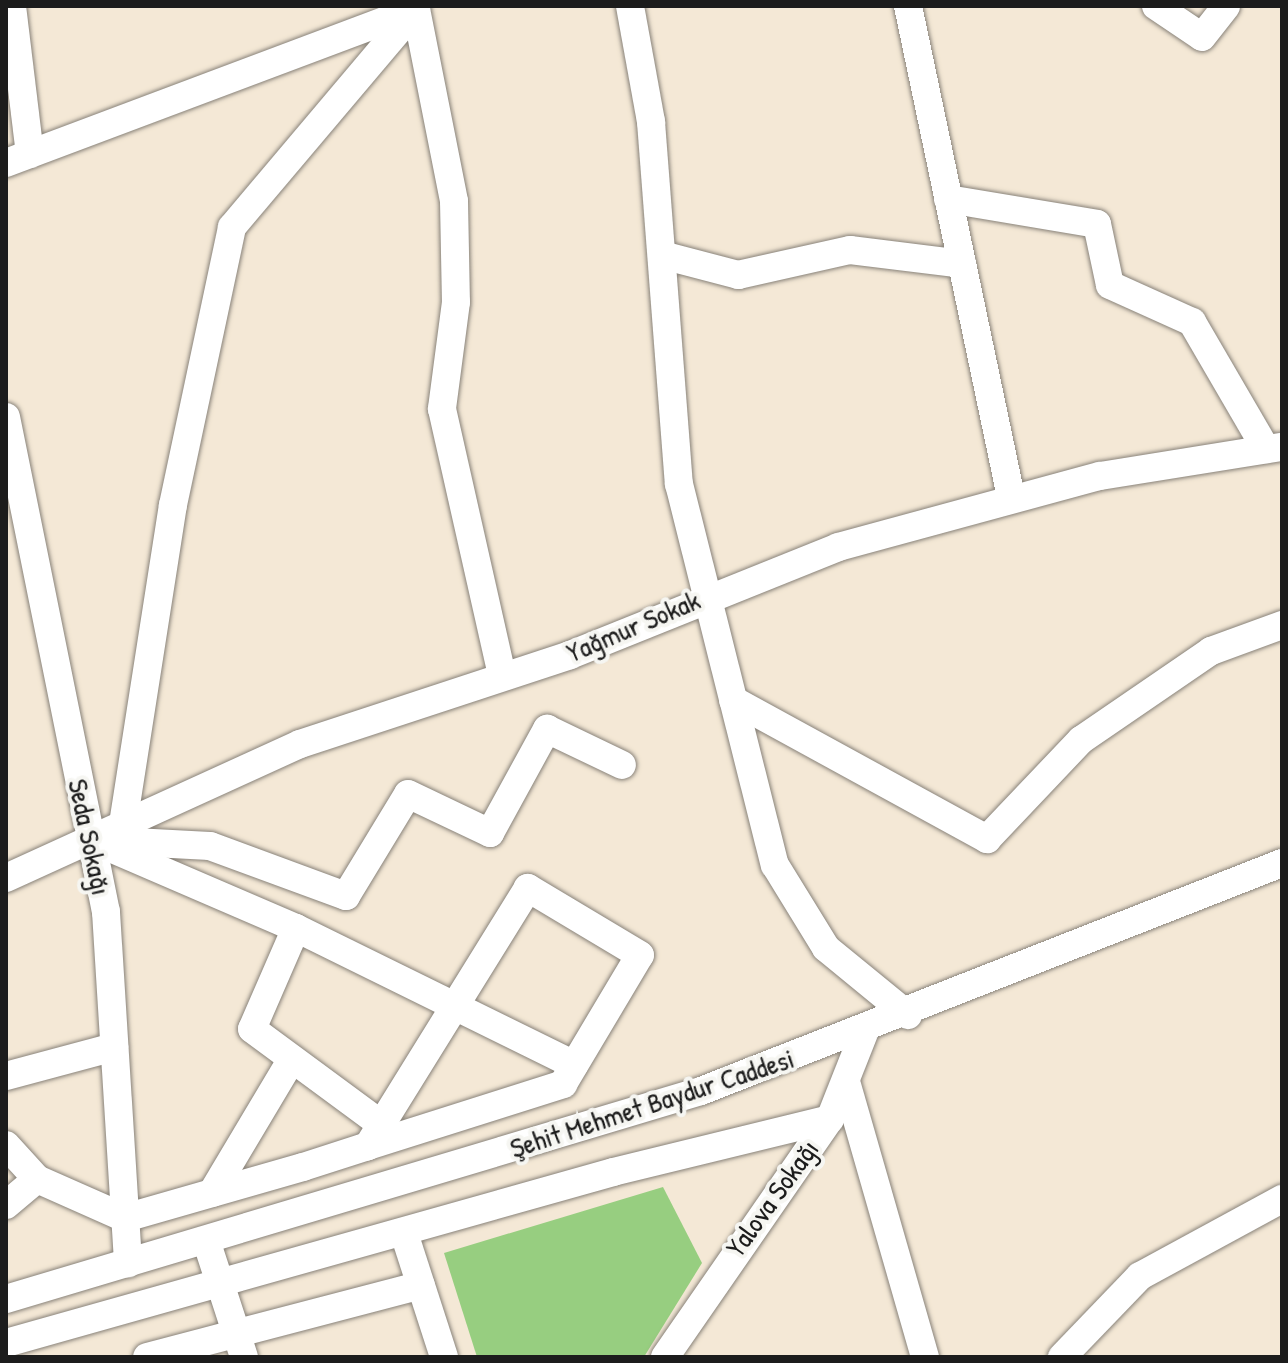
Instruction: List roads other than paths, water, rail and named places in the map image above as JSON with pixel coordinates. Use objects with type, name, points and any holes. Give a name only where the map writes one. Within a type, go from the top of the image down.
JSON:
[{"type":"street","points":[[12,6],[18,159],[421,8]]},
{"type":"street","points":[[630,6],[648,89],[679,484],[775,865],[792,898],[844,967],[908,1015]]},
{"type":"street","points":[[908,6],[1011,497]]},
{"type":"street","points":[[1156,6],[1202,37],[1226,6]]},
{"type":"street","points":[[421,8],[441,104],[455,213],[456,302],[442,409],[502,675]]},
{"type":"street","points":[[123,824],[171,519],[232,227],[421,8]]},
{"type":"street","points":[[948,199],[1097,224],[1110,285],[1192,322],[1274,448]]},
{"type":"street","points":[[662,255],[738,275],[850,250],[962,264]]},
{"type":"street","name":"Seda Sokağı","points":[[6,417],[106,912],[128,1263]]},
{"type":"street","name":"Yağmur Sokak","points":[[6,878],[300,744],[570,655],[707,594],[1011,497],[1274,448]]},
{"type":"street","points":[[733,700],[987,839],[1081,740],[1211,651],[1282,625]]},
{"type":"street","points":[[91,840],[210,846],[346,896],[408,794],[490,833],[547,729],[622,765]]},
{"type":"street","points":[[91,840],[296,928],[450,1008],[574,1065]]},
{"type":"street","name":"Şehit Mehmet Baydur Caddesi","points":[[6,1299],[701,1091],[864,1033],[1282,863]]},
{"type":"street","points":[[6,1145],[37,1179],[125,1218],[212,1193],[374,1135],[563,1084],[640,955],[528,888],[450,1008],[374,1135]]},
{"type":"street","points":[[296,928],[252,1029],[292,1059],[374,1135]]},
{"type":"street","name":"Yalova Sokağı","points":[[665,1357],[830,1119],[847,1085],[864,1033]]},
{"type":"street","points":[[6,1076],[114,1047]]},
{"type":"street","points":[[212,1193],[292,1059]]},
{"type":"street","points":[[847,1085],[925,1357]]},
{"type":"street","points":[[6,1343],[39,1346],[219,1284],[830,1119]]},
{"type":"street","points":[[6,1205],[37,1179]]},
{"type":"street","points":[[1062,1357],[1140,1276],[1282,1199]]},
{"type":"street","points":[[404,1233],[444,1357]]},
{"type":"street","points":[[206,1240],[240,1345]]},
{"type":"street","points":[[147,1357],[240,1345],[421,1285]]}]
